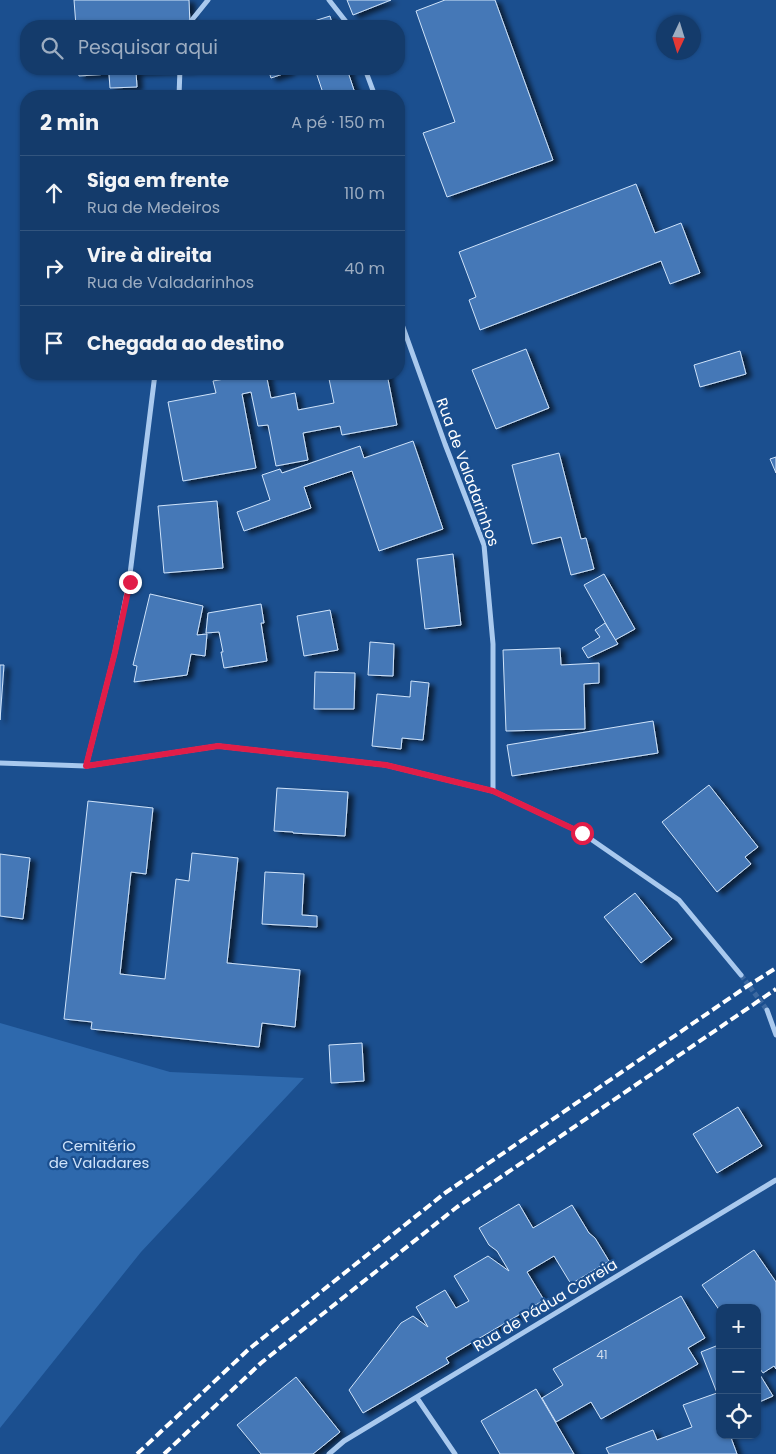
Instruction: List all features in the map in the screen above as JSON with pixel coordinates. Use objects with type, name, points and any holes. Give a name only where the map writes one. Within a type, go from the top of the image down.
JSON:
[{"type":"street","points":[[192,20],[208,0]]},
{"type":"street","points":[[328,0],[345,20]]},
{"type":"street","points":[[179,90],[180,75]]},
{"type":"street","points":[[367,75],[373,90]]},
{"type":"street","name":"Rua de Valadarinhos","points":[[405,332],[484,545],[492,644],[493,791]]},
{"type":"street","points":[[86,766],[115,652],[130,582],[153,380]]},
{"type":"street","points":[[0,763],[86,766],[218,746],[386,765],[493,791],[582,833],[679,900],[741,974]]},
{"type":"street","points":[[767,1010],[776,1035]]},
{"type":"street","name":"Rua de Pádua Correia","points":[[329,1454],[344,1441],[776,1180]]},
{"type":"street","points":[[417,1398],[455,1454]]},
{"type":"green space","name":"Cemitério de Valadares","points":[[0,1023],[170,1072],[304,1078],[141,1252],[0,1428]]},
{"type":"building","points":[[74,0],[189,0],[190,20],[76,20]]},
{"type":"building","points":[[347,0],[391,0],[353,15]]},
{"type":"building","points":[[445,0],[495,0],[553,160],[447,197],[423,133],[455,122],[416,11]]},
{"type":"building","points":[[330,16],[331,20],[317,20]]},
{"type":"building","points":[[109,75],[136,75],[137,87],[110,88]]},
{"type":"building","points":[[317,75],[349,75],[354,90],[322,90]]},
{"type":"building","points":[[636,184],[655,233],[681,223],[700,273],[670,284],[661,261],[480,330],[469,300],[476,297],[459,252]]},
{"type":"building","points":[[526,349],[549,408],[496,429],[472,370]]},
{"type":"building","points":[[740,351],[746,374],[700,387],[694,365]]},
{"type":"building","points":[[267,380],[271,398],[295,393],[298,410],[334,403],[329,380],[388,380],[397,425],[342,435],[340,426],[303,433],[308,460],[276,466],[268,425],[258,426],[251,392],[242,394],[256,468],[183,481],[168,402],[216,393],[213,381]]},
{"type":"building","points":[[413,441],[443,529],[379,551],[352,471],[304,487],[311,508],[244,531],[237,512],[270,500],[262,475],[280,469],[282,473],[360,446],[364,458]]},
{"type":"building","points":[[559,453],[581,539],[586,538],[594,569],[571,575],[561,537],[532,544],[512,465]]},
{"type":"building","points":[[776,457],[776,473],[770,459]]},
{"type":"building","points":[[217,501],[223,568],[164,573],[158,506]]},
{"type":"building","points":[[453,554],[461,625],[425,629],[417,559]]},
{"type":"building","points":[[604,574],[635,629],[615,640],[584,585]]},
{"type":"building","points":[[150,594],[203,606],[197,635],[207,634],[205,656],[191,654],[187,675],[134,682],[137,666],[133,665]]},
{"type":"building","points":[[261,604],[264,623],[261,623],[267,661],[224,668],[219,632],[206,633],[208,613]]},
{"type":"building","points":[[330,610],[338,650],[304,656],[297,616]]},
{"type":"building","points":[[605,623],[618,644],[588,658],[582,648],[600,637],[595,630]]},
{"type":"building","points":[[370,642],[394,644],[393,676],[368,675]]},
{"type":"building","points":[[560,648],[561,665],[599,663],[599,683],[584,684],[585,729],[506,731],[503,650]]},
{"type":"building","points":[[0,665],[4,665],[0,720]]},
{"type":"building","points":[[315,672],[355,673],[354,709],[314,709]]},
{"type":"building","points":[[411,681],[429,683],[423,740],[402,738],[401,749],[372,746],[377,694],[410,697]]},
{"type":"building","points":[[653,721],[658,753],[512,776],[507,745]]},
{"type":"building","points":[[709,785],[758,847],[745,857],[751,864],[717,892],[662,822]]},
{"type":"building","points":[[277,788],[348,792],[345,836],[274,831]]},
{"type":"building","points":[[88,801],[153,808],[146,874],[131,872],[120,974],[165,979],[176,879],[189,881],[192,853],[238,858],[227,963],[300,970],[295,1027],[262,1023],[259,1047],[91,1029],[92,1022],[64,1019]]},
{"type":"building","points":[[0,854],[30,858],[23,919],[0,916]]},
{"type":"building","points":[[265,872],[304,874],[302,915],[317,916],[317,927],[262,924]]},
{"type":"building","points":[[635,893],[672,939],[641,963],[604,917]]},
{"type":"building","points":[[362,1043],[364,1081],[331,1083],[329,1045]]},
{"type":"building","points":[[738,1107],[762,1146],[717,1173],[693,1134]]},
{"type":"building","points":[[519,1204],[533,1228],[572,1205],[609,1261],[571,1284],[554,1256],[527,1272],[544,1300],[446,1358],[449,1363],[363,1413],[349,1390],[401,1323],[413,1316],[428,1327],[416,1307],[445,1290],[456,1308],[469,1301],[454,1276],[488,1256],[509,1271],[497,1251],[489,1245],[479,1228]]},
{"type":"building","points":[[754,1250],[776,1282],[776,1369],[774,1366],[763,1373],[761,1370],[761,1304],[716,1305],[702,1285]]},
{"type":"building","points":[[681,1296],[705,1338],[688,1348],[698,1364],[601,1419],[591,1402],[556,1422],[542,1398],[563,1385],[553,1369]]},
{"type":"building","points":[[716,1346],[716,1390],[701,1352]]},
{"type":"building","points":[[761,1376],[773,1396],[761,1401]]},
{"type":"building","points":[[296,1377],[340,1432],[313,1454],[261,1454],[237,1425]]},
{"type":"building","points":[[536,1389],[574,1454],[500,1454],[481,1421]]},
{"type":"building","points":[[716,1393],[716,1439],[731,1439],[737,1454],[609,1454],[606,1448],[653,1430],[657,1440],[692,1427],[683,1405]]},
{"type":"tunnel","points":[[741,975],[767,1010]]},
{"type":"railway","points":[[137,1454],[249,1349],[445,1193],[776,968]]},
{"type":"railway","points":[[164,1454],[261,1363],[457,1207],[776,989]]},
{"type":"route","points":[[130,582],[115,652],[86,766],[218,746],[386,765],[493,791],[582,833]]}]
